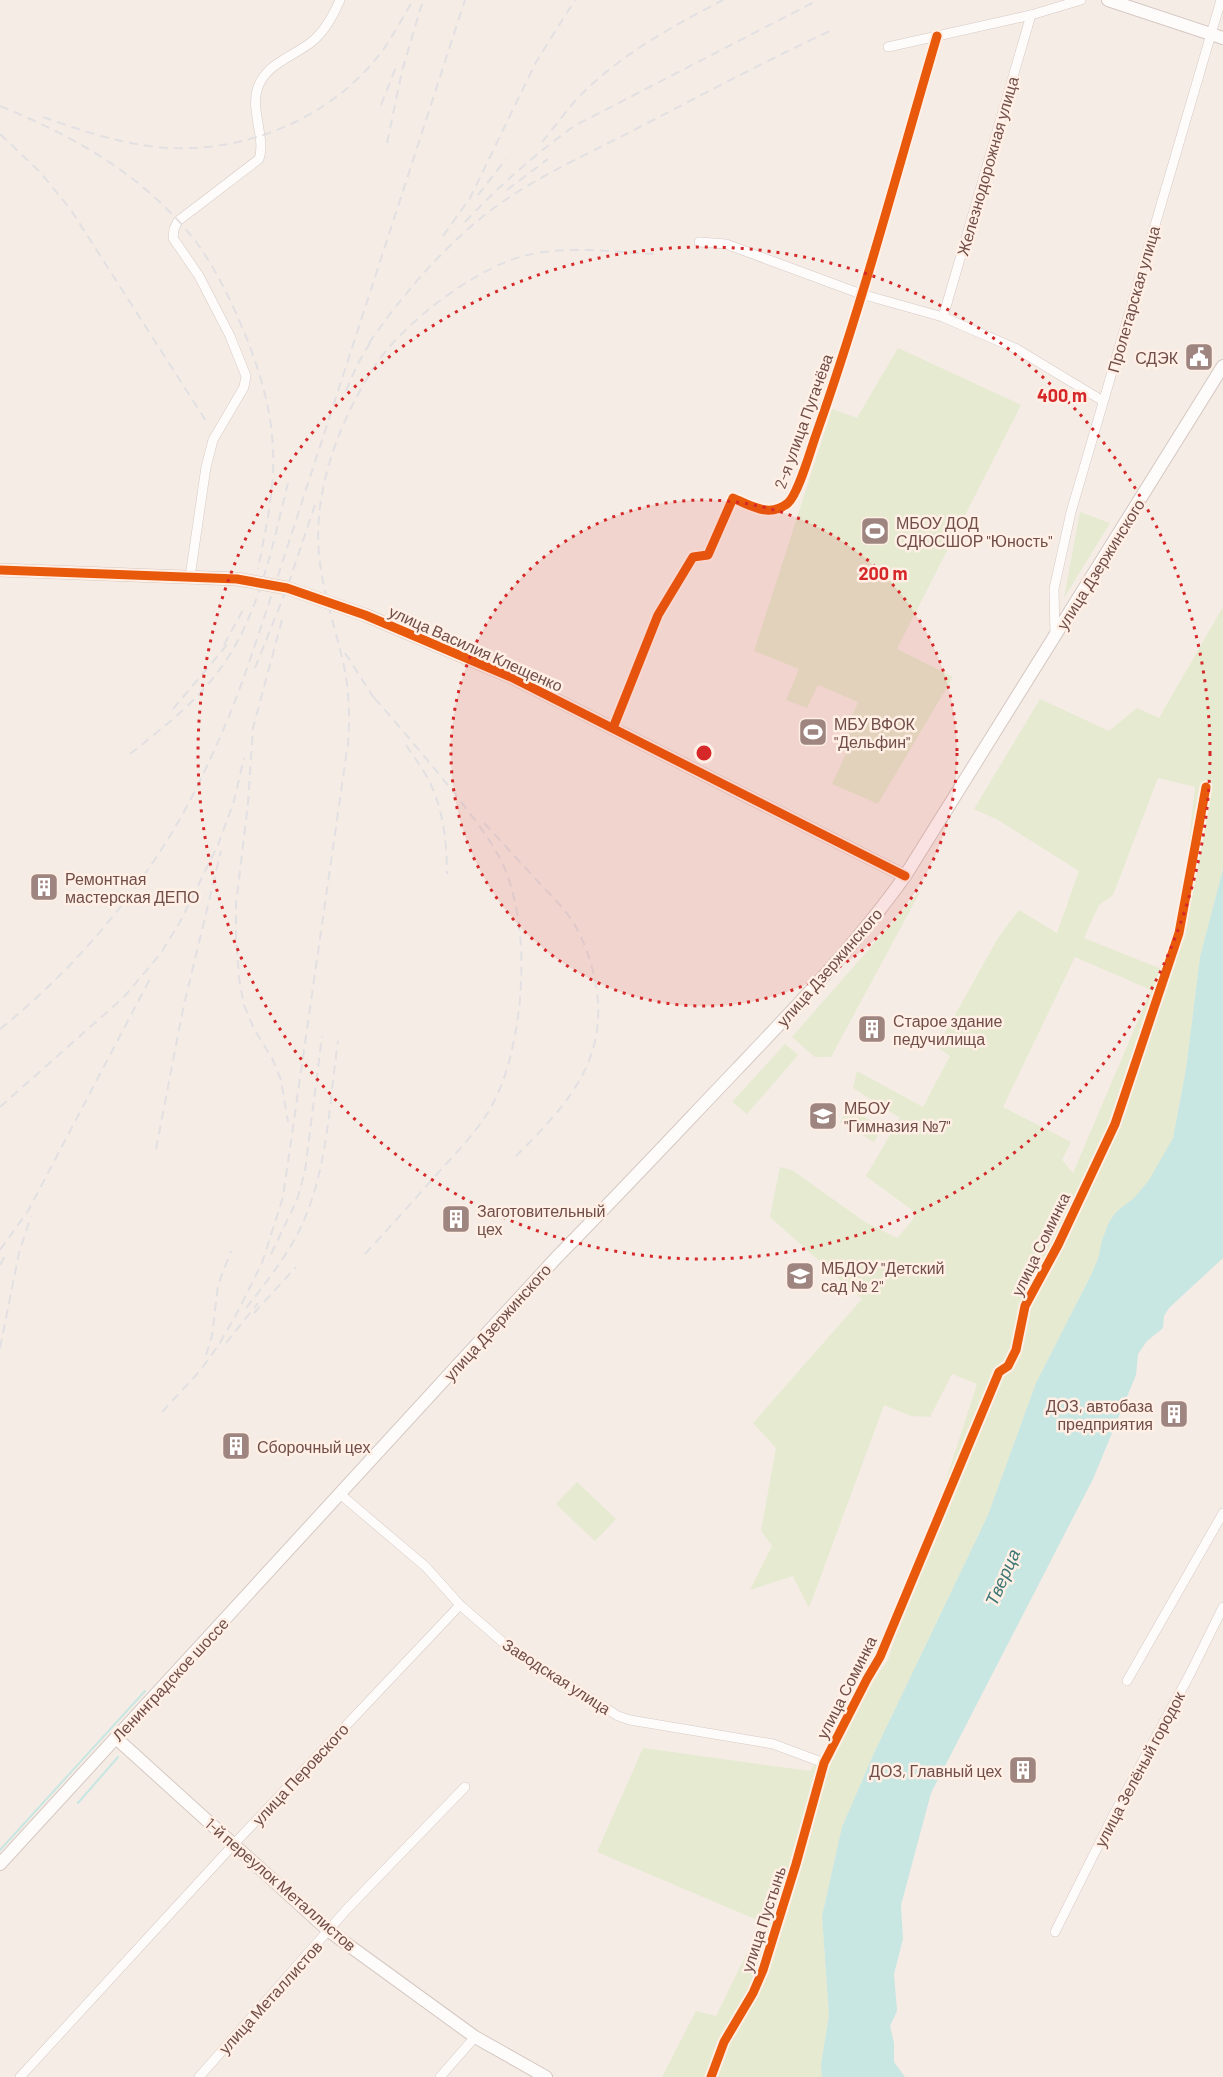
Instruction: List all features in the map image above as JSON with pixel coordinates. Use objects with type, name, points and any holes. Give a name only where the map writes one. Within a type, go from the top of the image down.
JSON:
[{"type":"main road","points":[[1108,0],[1217,36]]},
{"type":"main road","name":"улица Дзержинского","points":[[340,1494],[557,1257],[775,1029],[864,929],[905,876],[1223,366]]},
{"type":"main road","name":"улица Василия Клещенко","points":[[0,570],[237,579],[287,588],[365,615],[511,677],[905,876]]},
{"type":"main road","name":"Ленинградское шоссе","points":[[0,1864],[340,1494]]},
{"type":"main road","name":"1-й переулок Металлистов","points":[[116,1738],[329,1931],[475,2037],[546,2077]]},
{"type":"street","points":[[190,578],[206,468],[213,440],[244,387],[246,376],[230,336],[199,276],[173,238],[174,229],[178,221],[259,159],[262,150],[256,108],[257,90],[266,75],[280,60],[314,40],[331,19],[340,0]]},
{"type":"street","points":[[888,47],[1031,15],[1081,0]]},
{"type":"street","name":"Пролетарская улица","points":[[1055,636],[1053,602],[1056,578],[1071,512],[1103,401],[1217,36],[1221,0]]},
{"type":"street","name":"Железнодорожная улица","points":[[943,317],[1031,15]]},
{"type":"street","name":"2-я улица Пугачёва","points":[[613,728],[658,615],[693,557],[708,555],[733,498],[759,509],[774,511],[789,502],[799,484],[861,294],[937,36]]},
{"type":"street","points":[[699,242],[726,244],[861,294],[943,317],[1017,349],[1103,401]]},
{"type":"street","name":"улица Соминка","points":[[824,1763],[880,1657],[999,1372],[1008,1366],[1016,1350],[1026,1306],[1058,1245],[1115,1124],[1179,933],[1206,787]]},
{"type":"street","name":"Заводская улица","points":[[340,1494],[426,1567],[460,1605],[506,1644],[618,1716],[630,1720],[773,1744],[824,1763]]},
{"type":"street","points":[[1127,1681],[1223,1513]]},
{"type":"street","name":"улица Перовского","points":[[20,2077],[460,1605]]},
{"type":"street","name":"улица Зелёный городок","points":[[1055,1932],[1223,1607]]},
{"type":"street","name":"улица Пустынь","points":[[711,2077],[724,2043],[753,1993],[763,1970],[824,1763]]},
{"type":"street","name":"улица Металлистов","points":[[199,2077],[347,1909],[465,1787]]},
{"type":"street","points":[[440,2077],[475,2037]]},
{"type":"green space","name":"МБОУ ДОД СДЮСШОР \"Юность\"","points":[[898,348],[1021,405],[897,649],[953,677],[878,804],[832,784],[848,749],[840,745],[858,702],[818,685],[807,708],[786,700],[799,669],[754,651],[832,409],[857,418]]},
{"type":"green space","points":[[1080,512],[1110,523],[1064,598]]},
{"type":"green space","points":[[1223,607],[1223,869],[1200,957],[1186,1069],[1173,1138],[1149,1180],[1135,1197],[1116,1212],[1109,1222],[1091,1275],[1036,1383],[988,1515],[874,1753],[842,1827],[822,1916],[829,2015],[821,2064],[822,2077],[662,2077],[696,2011],[716,2016],[762,1922],[597,1852],[643,1748],[810,1771],[888,1660],[977,1384],[952,1374],[930,1417],[911,1416],[884,1405],[809,1608],[793,1576],[750,1590],[772,1546],[761,1531],[776,1448],[753,1423],[862,1299],[770,1217],[780,1167],[792,1170],[865,1222],[897,1238],[911,1222],[916,1213],[866,1176],[900,1118],[853,1088],[857,1071],[923,1107],[950,1056],[937,1047],[998,938],[1019,910],[1057,933],[1079,871],[998,820],[974,809],[1040,699],[1109,731],[1137,708],[1159,718]],"holes":[[[1158,778],[1195,787],[1179,933],[1159,968],[1084,938],[1099,905],[1113,895]],[[1075,957],[1151,990],[1073,1173],[1062,1160],[1071,1142],[1003,1107]]]},
{"type":"green space","points":[[921,890],[831,1057],[815,1057],[792,1037]]},
{"type":"green space","points":[[785,1044],[798,1055],[747,1114],[732,1102]]},
{"type":"green space","points":[[848,1107],[882,1128],[874,1142],[840,1122]]},
{"type":"green space","points":[[577,1482],[616,1519],[595,1541],[556,1504]]},
{"type":"water","name":"Тверца","points":[[1223,869],[1223,1258],[1169,1308],[1164,1316],[1163,1328],[1147,1341],[1138,1354],[1136,1375],[1093,1479],[931,1793],[901,1905],[903,1939],[894,1974],[897,2011],[890,2026],[894,2043],[894,2062],[905,2077],[822,2077],[821,2064],[829,2015],[822,1916],[842,1827],[874,1753],[988,1515],[1036,1383],[1091,1275],[1109,1222],[1116,1212],[1135,1197],[1149,1180],[1173,1138],[1186,1069],[1200,957]]},
{"type":"waterway","points":[[0,1850],[145,1691]]},
{"type":"waterway","points":[[78,1803],[118,1757]]},
{"type":"railway","points":[[43,117],[114,139],[157,147],[189,148],[221,145],[253,138],[284,127],[313,112],[340,94],[364,72],[385,47],[413,0]]},
{"type":"railway","points":[[387,143],[402,71],[423,0]]},
{"type":"railway","points":[[0,1029],[70,965],[113,917],[151,865],[176,825],[214,751],[234,705],[257,638],[465,0]]},
{"type":"railway","points":[[443,236],[470,198],[536,62],[575,0]]},
{"type":"railway","points":[[542,142],[574,102],[607,71],[663,33],[723,0]]},
{"type":"railway","points":[[465,222],[517,171],[574,126],[818,0]]},
{"type":"railway","points":[[369,343],[394,309],[435,261],[498,205],[572,161],[834,29]]},
{"type":"railway","points":[[381,105],[396,67]]},
{"type":"railway","points":[[0,106],[80,144],[129,176],[173,215],[193,238],[215,272],[245,334],[260,377],[270,421],[273,452],[272,481],[258,569]]},
{"type":"railway","points":[[0,134],[40,172],[71,210],[206,421]]},
{"type":"railway","points":[[478,195],[506,159]]},
{"type":"railway","points":[[507,190],[548,159]]},
{"type":"railway","points":[[162,1412],[199,1372],[218,1346],[237,1313],[262,1263],[283,1197],[348,743],[349,707],[346,680],[324,585],[318,531],[320,506],[331,457],[350,410],[374,367],[400,336],[434,305],[471,279],[490,269],[526,255],[562,250],[656,254]]},
{"type":"railway","points":[[346,391],[357,365],[373,338]]},
{"type":"railway","points":[[130,754],[195,699],[217,673],[239,639],[265,574],[288,483]]},
{"type":"railway","points":[[255,668],[287,588],[315,505]]},
{"type":"railway","points":[[224,645],[244,608]]},
{"type":"railway","points":[[282,620],[253,728],[248,803],[236,904],[236,936],[239,978],[244,1005],[281,1080],[288,1122]]},
{"type":"railway","points":[[173,709],[231,640]]},
{"type":"railway","points":[[345,653],[374,698]]},
{"type":"railway","points":[[365,1254],[469,1139],[492,1105],[504,1079],[512,1051],[519,1009],[521,975],[516,907],[507,874],[497,853],[455,794],[370,693]]},
{"type":"railway","points":[[406,745],[427,777],[437,800],[445,836],[447,874]]},
{"type":"railway","points":[[0,1107],[124,997],[161,953],[180,922],[218,845],[234,801],[244,758]]},
{"type":"railway","points":[[484,823],[573,922],[588,953],[596,986],[598,1013],[596,1038],[589,1061],[565,1103],[513,1159]]},
{"type":"railway","points":[[156,1149],[183,1009],[221,851]]},
{"type":"railway","points":[[0,1250],[28,1211],[152,975]]},
{"type":"railway","points":[[271,1254],[297,1200],[305,1171],[322,1036]]},
{"type":"railway","points":[[246,1308],[288,1250],[309,1207],[322,1161],[338,1041]]},
{"type":"railway","points":[[0,1348],[19,1253],[31,1216]]},
{"type":"railway","points":[[206,1355],[212,1336],[218,1285],[231,1251]]},
{"type":"railway","points":[[0,1265],[6,1254]]},
{"type":"railway","points":[[254,1313],[296,1267]]},
{"type":"railway","points":[[226,1343],[258,1303]]},
{"type":"cycle path","points":[[613,728],[658,615],[693,557],[708,555],[733,498],[761,509],[774,510],[788,503],[796,490],[850,334],[937,36]]},
{"type":"cycle path","points":[[0,570],[237,579],[287,588],[365,615],[511,677],[905,876]]},
{"type":"cycle path","points":[[711,2077],[724,2042],[753,1993],[763,1970],[824,1763],[880,1657],[999,1372],[1008,1366],[1016,1350],[1025,1306],[1058,1245],[1115,1124],[1179,933],[1206,787]]},
{"type":"place","name":"СДЭК","points":[[1199,357]]},
{"type":"place","name":"МБОУ ДОД СДЮСШОР \"Юность\"","points":[[875,531]]},
{"type":"place","name":"МБУ ВФОК \"Дельфин\"","points":[[813,732]]},
{"type":"place","name":"Ремонтная мастерская ДЕПО","points":[[44,887]]},
{"type":"place","name":"Старое здание педучилища","points":[[872,1029]]},
{"type":"place","name":"МБОУ \"Гимназия №7\"","points":[[823,1116]]},
{"type":"place","name":"Заготовительный цех","points":[[456,1219]]},
{"type":"place","name":"МБДОУ \"Детский сад № 2\"","points":[[800,1276]]},
{"type":"place","name":"ДОЗ, автобаза предприятия","points":[[1174,1414]]},
{"type":"place","name":"Сборочный цех","points":[[236,1446]]},
{"type":"place","name":"ДОЗ, Главный цех","points":[[1023,1770]]}]
